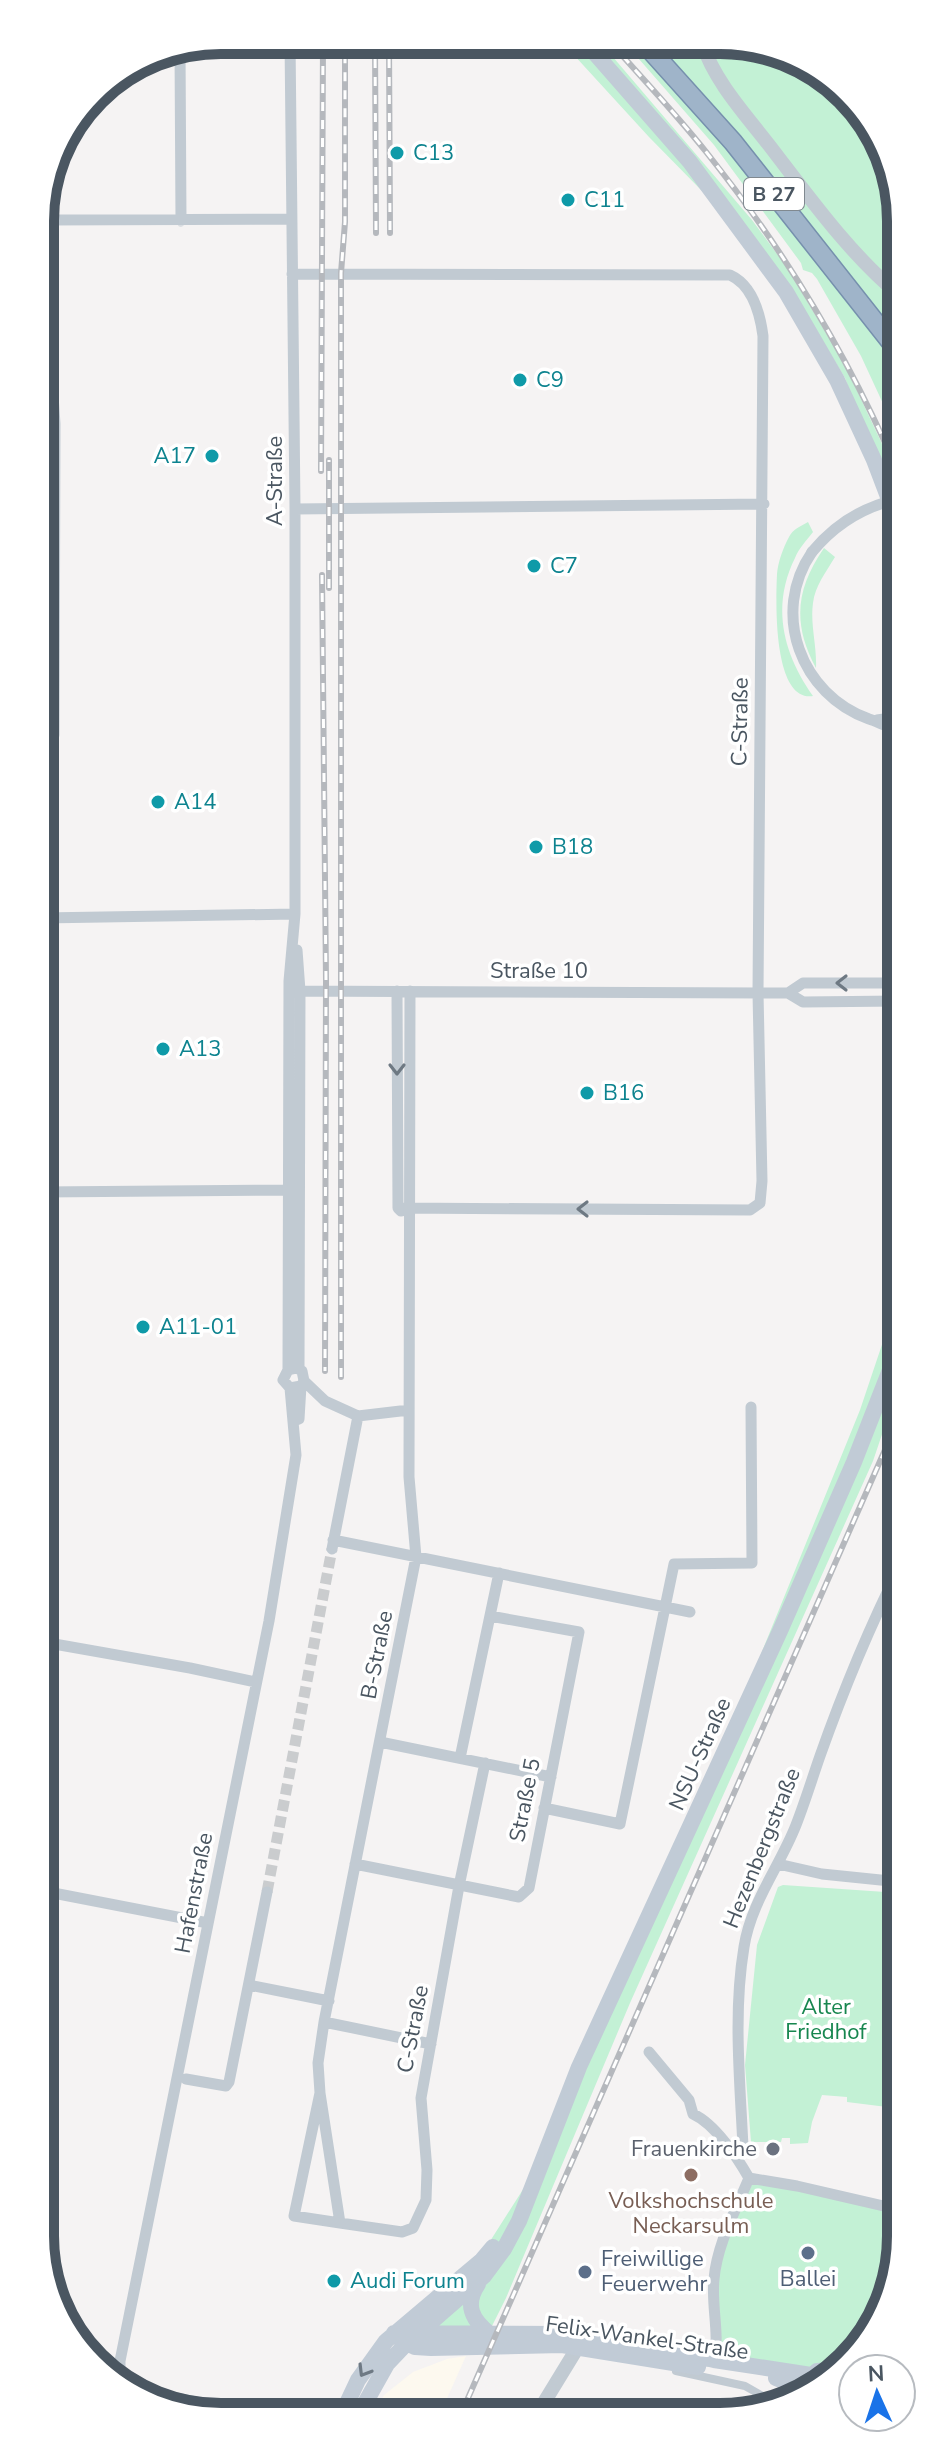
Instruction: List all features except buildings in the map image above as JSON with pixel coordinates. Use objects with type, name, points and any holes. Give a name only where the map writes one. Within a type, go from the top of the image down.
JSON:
[{"type":"highway","name":"B 27","points":[[654,54],[733,142],[887,337]]},
{"type":"main road","points":[[596,54],[690,162],[786,292],[837,380],[887,494]]},
{"type":"main road","name":"NSU-Straße","points":[[406,2336],[484,2276],[519,2221],[591,2040],[780,1631],[854,1462],[887,1378]]},
{"type":"main road","name":"NSU-Straße","points":[[406,2336],[496,2243],[535,2177]]},
{"type":"main road","points":[[484,2276],[473,2291],[471,2308],[474,2319],[490,2334]]},
{"type":"main road","name":"Felix-Wankel-Straße","points":[[406,2336],[542,2333],[682,2368],[801,2382]]},
{"type":"main road","points":[[364,2403],[406,2336]]},
{"type":"main road","points":[[348,2403],[365,2368],[406,2336]]},
{"type":"main road","name":"Felix-Wankel-Straße","points":[[406,2336],[431,2348],[582,2341],[634,2342],[802,2382]]},
{"type":"main road","points":[[372,2388],[398,2365],[431,2348]]},
{"type":"street","name":"A-Straße","points":[[290,54],[295,509],[294,1190],[292,1369],[283,1380],[298,1385]]},
{"type":"street","points":[[708,54],[725,89],[795,179],[846,242],[887,284]]},
{"type":"street","points":[[180,59],[181,221]]},
{"type":"street","points":[[54,217],[181,221],[291,219]]},
{"type":"street","name":"C-Straße","points":[[292,274],[730,275],[742,283],[760,316],[763,336],[758,993],[760,1203],[750,1210],[406,1212]]},
{"type":"street","points":[[54,410],[54,735]]},
{"type":"street","points":[[887,503],[852,516],[824,537],[805,563],[795,587],[793,615],[796,645],[819,686],[858,715],[887,725]]},
{"type":"street","points":[[295,509],[764,504]]},
{"type":"street","points":[[873,720],[887,718]]},
{"type":"street","points":[[54,918],[294,918]]},
{"type":"street","points":[[887,983],[803,983],[788,993],[803,1002],[887,1001]]},
{"type":"street","name":"Straße 10","points":[[295,991],[788,993]]},
{"type":"street","name":"B-Straße","points":[[320,2093],[294,2216],[340,2223],[318,2063],[416,1557],[409,1477],[403,991]]},
{"type":"street","points":[[54,1192],[294,1190]]},
{"type":"street","name":"A-Straße","points":[[292,1369],[304,1376],[298,1385],[299,1419],[294,1426]]},
{"type":"street","points":[[298,1385],[358,1416],[409,1410]]},
{"type":"street","points":[[544,1808],[620,1824],[674,1564],[752,1563],[751,1407]]},
{"type":"street","points":[[358,1416],[333,1544],[416,1557],[690,1612]]},
{"type":"street","name":"Hafenstraße","points":[[120,2370],[256,1682],[293,1481],[296,1455],[294,1426]]},
{"type":"street","points":[[460,1758],[499,1573]]},
{"type":"street","name":"Hezenbergstraße","points":[[738,2159],[743,2147],[738,2050],[744,1947],[755,1910],[797,1824],[846,1685],[887,1592]]},
{"type":"street","name":"Straße 5","points":[[355,1864],[519,1897],[529,1888],[579,1632],[490,1616]]},
{"type":"street","points":[[54,1644],[256,1682]]},
{"type":"street","points":[[380,1742],[551,1777]]},
{"type":"street","name":"C-Straße","points":[[340,2223],[402,2232],[413,2228],[426,2200],[427,2170],[421,2098],[459,1886],[485,1763]]},
{"type":"street","points":[[778,1864],[822,1874],[887,1881]]},
{"type":"street","points":[[186,2079],[226,2086],[229,2082],[267,1892]]},
{"type":"street","points":[[54,1893],[208,1923]]},
{"type":"street","points":[[249,1985],[329,2001]]},
{"type":"street","points":[[324,2022],[431,2044]]},
{"type":"street","points":[[649,2052],[689,2100],[693,2114],[703,2118],[738,2159],[749,2178]]},
{"type":"street","points":[[749,2178],[887,2207]]},
{"type":"street","points":[[682,2368],[714,2360],[714,2275],[720,2249],[749,2178]]},
{"type":"street","points":[[544,2403],[582,2341]]},
{"type":"street","points":[[682,2368],[745,2386],[764,2397]]},
{"type":"shaded area","points":[[466,2356],[445,2403],[380,2403],[384,2395],[413,2372],[447,2359]]},
{"type":"green space","points":[[573,54],[610,54],[752,220],[786,266],[844,363],[884,448],[887,488],[845,378],[792,290],[757,247]]},
{"type":"green space","points":[[635,54],[731,54],[774,63],[822,88],[853,119],[865,137],[878,167],[886,199],[887,412],[861,356],[817,279],[803,270],[801,263],[714,145]]},
{"type":"green space","points":[[808,522],[813,532],[799,551],[788,576],[782,612],[788,647],[813,696],[800,693],[790,683],[783,666],[776,604],[778,565],[783,550],[793,532]]},
{"type":"green space","points":[[824,548],[835,557],[814,597],[812,619],[816,668],[803,636],[800,606],[808,578]]},
{"type":"green space","points":[[887,1330],[887,1420],[873,1461],[630,2003],[506,2298],[491,2328],[399,2326],[480,2257],[529,2180],[688,1834],[860,1410]]},
{"type":"green space","name":"Alter Friedhof","points":[[778,1887],[887,1892],[887,2107],[847,2102],[847,2097],[822,2095],[808,2143],[790,2144],[790,2138],[782,2138],[781,2142],[751,2142],[745,2065],[757,1945]]},
{"type":"green space","points":[[752,2184],[771,2184],[887,2212],[884,2269],[874,2300],[853,2338],[821,2369],[722,2355],[717,2288],[723,2254]]},
{"type":"tunnel","points":[[267,1892],[332,1549]]},
{"type":"railway","points":[[321,471],[323,54]]},
{"type":"railway","points":[[341,1377],[341,273],[345,222],[345,54]]},
{"type":"railway","points":[[375,54],[376,233]]},
{"type":"railway","points":[[389,54],[390,233]]},
{"type":"railway","points":[[621,54],[707,153],[763,228],[837,346],[887,447]]},
{"type":"railway","points":[[329,460],[329,588]]},
{"type":"railway","points":[[322,575],[326,981],[325,1371]]},
{"type":"railway","points":[[466,2403],[887,1445]]},
{"type":"place","name":"C13","points":[[397,153]]},
{"type":"place","name":"C11","points":[[568,200]]},
{"type":"place","name":"C9","points":[[520,380]]},
{"type":"place","name":"A17","points":[[212,456]]},
{"type":"place","name":"C7","points":[[534,566]]},
{"type":"place","name":"A14","points":[[158,802]]},
{"type":"place","name":"B18","points":[[536,847]]},
{"type":"place","name":"A13","points":[[163,1049]]},
{"type":"place","name":"B16","points":[[587,1093]]},
{"type":"place","name":"A11-01","points":[[143,1327]]},
{"type":"place","name":"Frauenkirche","points":[[773,2149]]},
{"type":"place","name":"Volkshochschule Neckarsulm","points":[[691,2175]]},
{"type":"place","name":"Ballei","points":[[808,2253]]},
{"type":"place","name":"Freiwillige Feuerwehr","points":[[585,2272]]},
{"type":"place","name":"Audi Forum","points":[[334,2281]]}]
